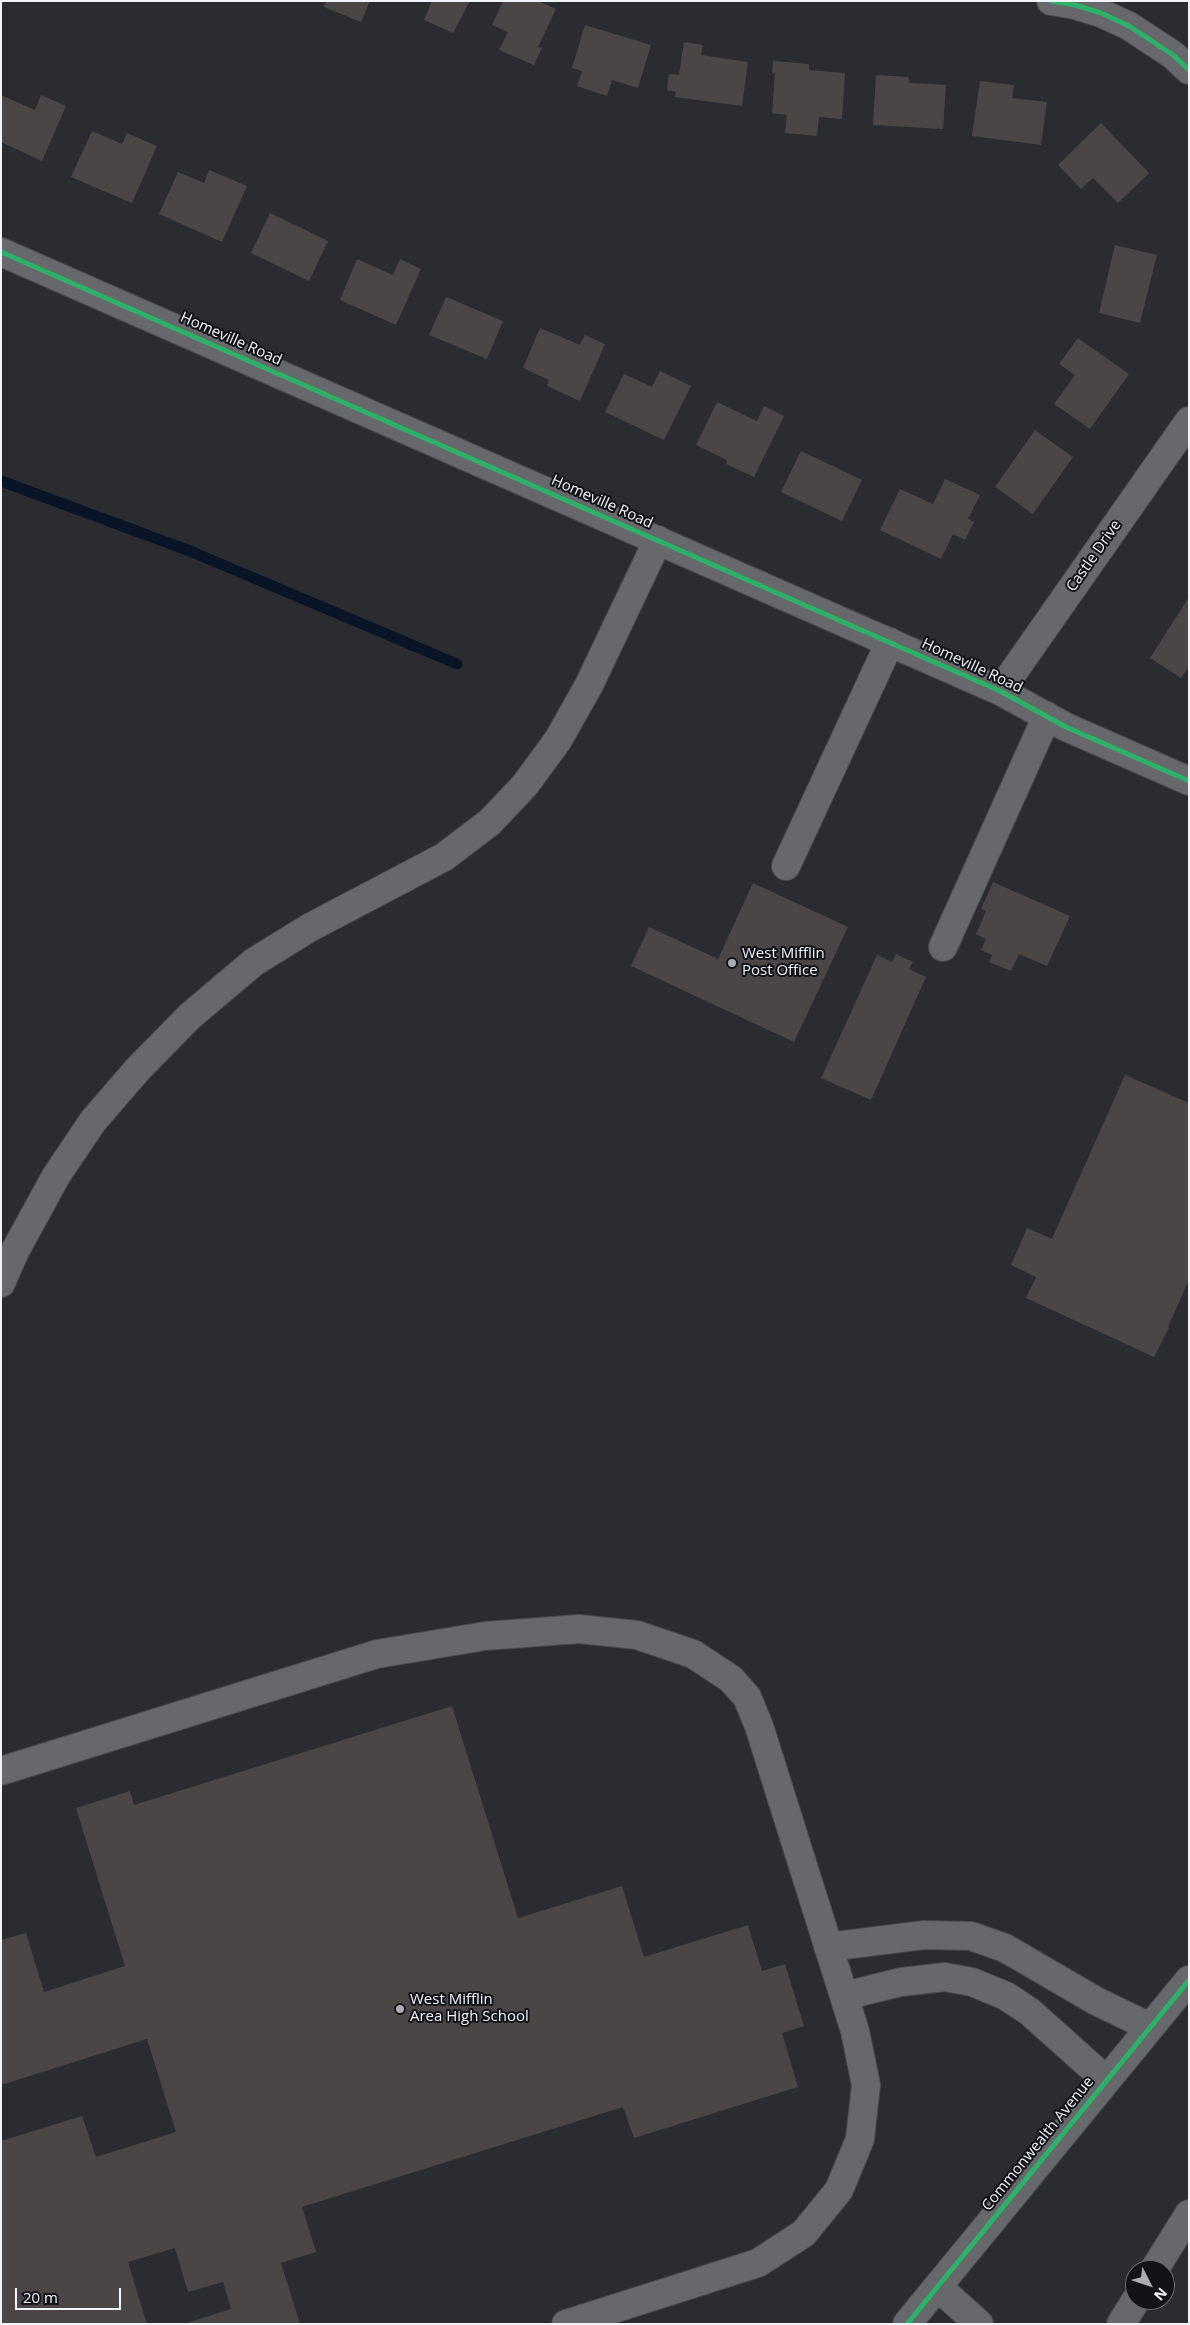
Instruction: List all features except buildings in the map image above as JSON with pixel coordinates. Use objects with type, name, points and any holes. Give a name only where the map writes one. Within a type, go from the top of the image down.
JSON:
[{"type":"street","points":[[1051,1],[1075,5],[1129,26],[1173,55],[1189,70]]},
{"type":"street","name":"Homeville Road","points":[[1,252],[890,642],[1000,691],[1047,716],[1189,781]]},
{"type":"street","name":"Castle Drive","points":[[1000,691],[1189,421]]},
{"type":"street","points":[[1,1283],[15,1251],[56,1176],[93,1121],[138,1069],[190,1016],[254,962],[308,928],[444,857],[490,822],[526,785],[558,740],[589,684],[658,540]]},
{"type":"street","points":[[786,866],[890,642]]},
{"type":"street","points":[[944,947],[1047,716]]},
{"type":"street","points":[[1,1771],[377,1654],[485,1636],[579,1629],[637,1635],[693,1654],[731,1680],[747,1697],[759,1726],[855,2031],[866,2084],[860,2139],[839,2190],[804,2233],[758,2263],[566,2324]]},
{"type":"street","points":[[828,1947],[924,1935],[972,1936],[1005,1948],[1096,2001],[1150,2027]]},
{"type":"street","points":[[844,1996],[901,1982],[945,1977],[972,1982],[1006,1996],[1030,2012],[1106,2080]]},
{"type":"street","name":"Commonwealth Avenue","points":[[907,2324],[1189,1980]]},
{"type":"street","points":[[1160,2260],[1189,2214]]},
{"type":"street","points":[[938,2287],[979,2324]]},
{"type":"street","points":[[1121,2324],[1130,2310]]},
{"type":"waterway","points":[[1,481],[190,551],[457,664]]},
{"type":"cycle path","points":[[1051,1],[1075,5],[1101,13],[1129,26],[1173,55],[1189,70]]},
{"type":"cycle path","points":[[1,252],[1000,691],[1066,727],[1189,781]]},
{"type":"cycle path","points":[[907,2324],[1189,1980]]},
{"type":"place","name":"West Mifflin Post Office","points":[[732,963]]},
{"type":"place","name":"West Mifflin Area High School","points":[[400,2009]]}]
